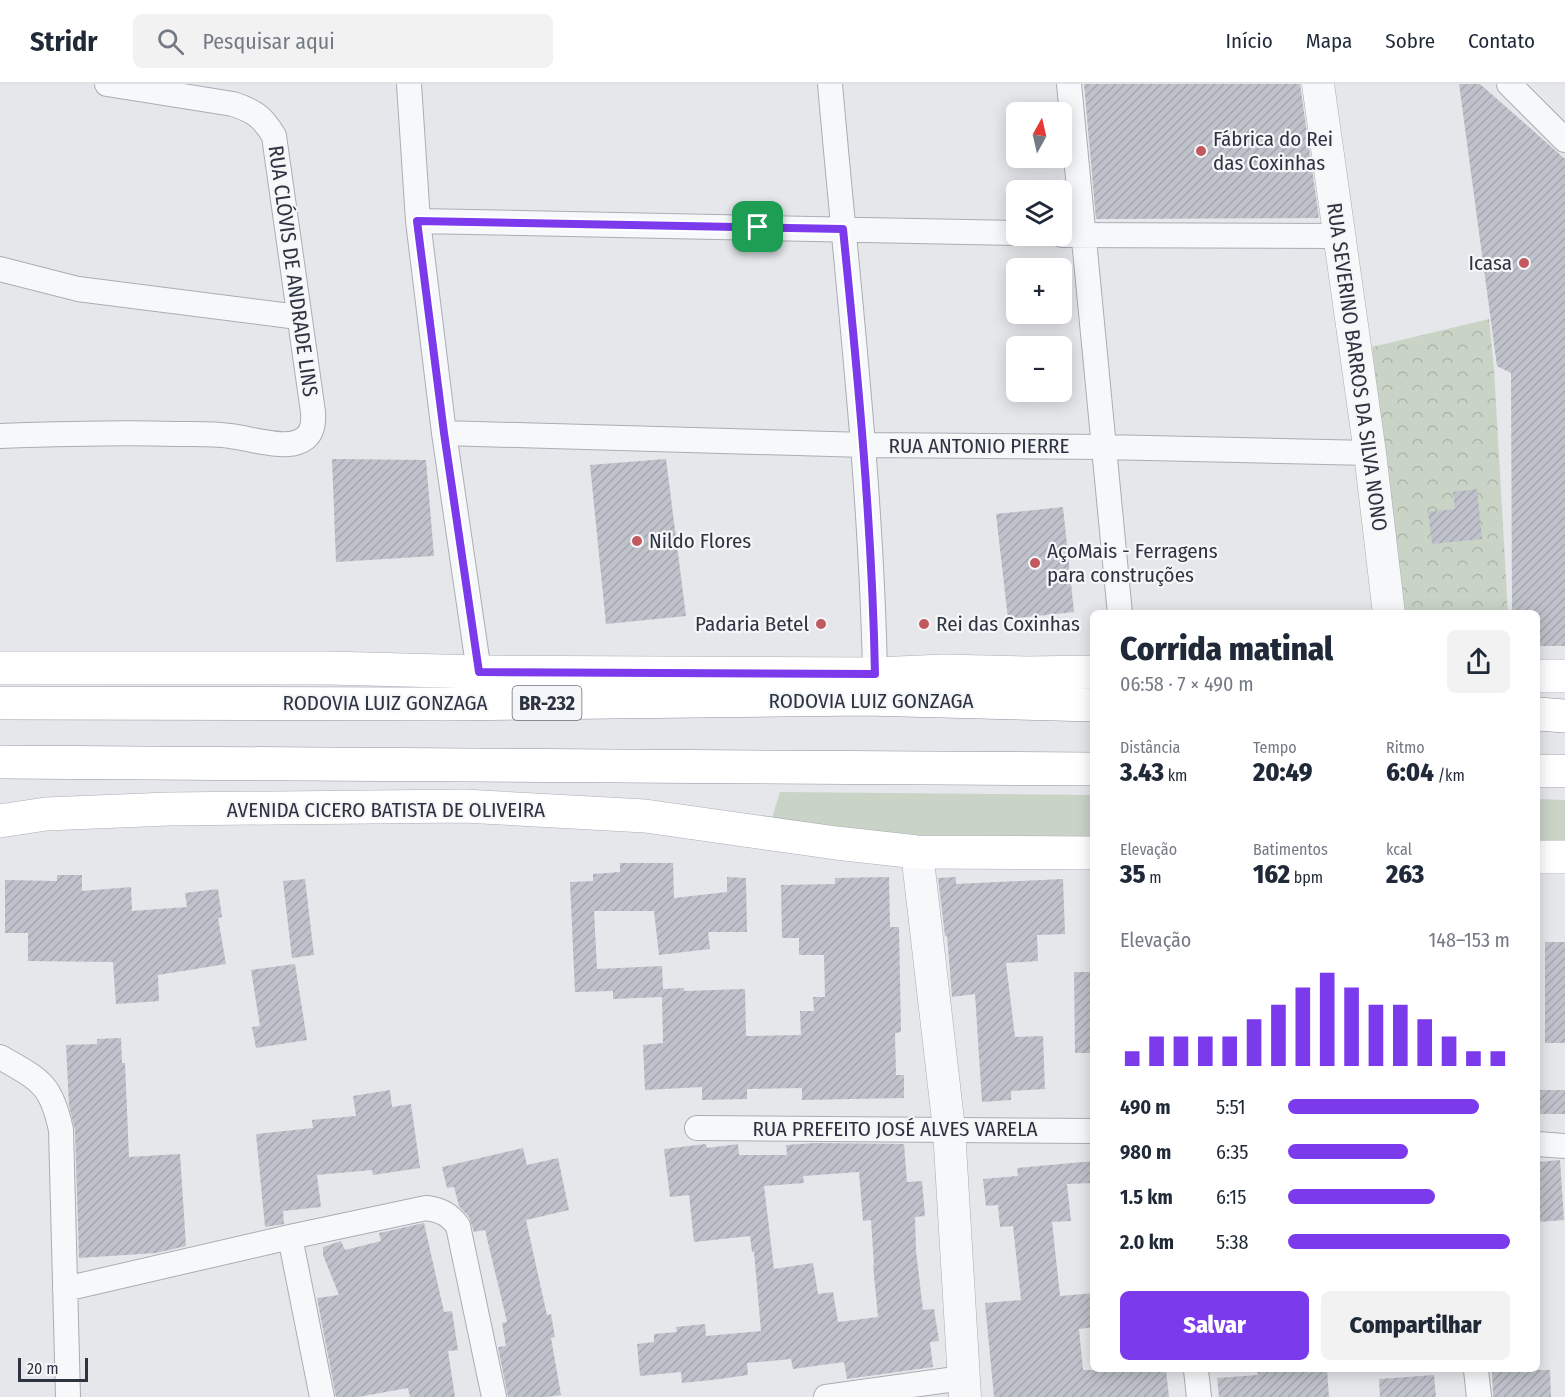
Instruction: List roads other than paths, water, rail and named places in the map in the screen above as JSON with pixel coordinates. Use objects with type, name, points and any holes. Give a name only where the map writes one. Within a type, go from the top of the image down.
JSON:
[{"type":"main road","points":[[0,668],[330,668],[479,672],[875,674],[944,671],[1028,674],[1090,672]]},
{"type":"main road","points":[[1540,676],[1565,676]]},
{"type":"main road","name":"RODOVIA LUIZ GONZAGA","points":[[0,703],[450,704],[865,699],[1090,705]]},
{"type":"main road","points":[[1540,714],[1565,716]]},
{"type":"main road","points":[[0,762],[1090,769]]},
{"type":"main road","points":[[1540,771],[1565,771]]},
{"type":"main road","name":"AVENIDA CICERO BATISTA DE OLIVEIRA","points":[[0,821],[46,814],[169,809],[464,806],[645,816],[812,840],[917,852],[1090,853]]},
{"type":"main road","points":[[1540,857],[1565,857]]},
{"type":"street","name":"RUA CLÓVIS DE ANDRADE LINS","points":[[0,436],[140,433],[228,435],[283,444],[296,443],[305,439],[314,425],[274,136],[265,121],[251,110],[233,104],[107,84]]},
{"type":"street","points":[[409,84],[417,221],[444,433],[479,672]]},
{"type":"street","points":[[830,84],[865,445],[874,589],[875,674]]},
{"type":"street","points":[[1069,84],[1075,130],[1072,235],[1103,447],[1120,610]]},
{"type":"street","name":"RUA SEVERINO BARROS DA SILVA NONO","points":[[1318,84],[1370,453],[1389,610]]},
{"type":"street","points":[[1509,84],[1565,140]]},
{"type":"street","points":[[417,221],[1006,233]]},
{"type":"street","points":[[1072,235],[1340,237]]},
{"type":"street","points":[[0,268],[78,289],[298,317]]},
{"type":"street","name":"RUA ANTONIO PIERRE","points":[[444,433],[865,445],[1370,453]]},
{"type":"street","points":[[826,1397],[964,1388],[949,1129],[917,852]]},
{"type":"street","points":[[0,1057],[44,1085],[56,1104],[61,1130],[68,1397]]},
{"type":"street","name":"RUA PREFEITO JOSÉ ALVES VARELA","points":[[697,1128],[1090,1131]]},
{"type":"street","points":[[1540,1144],[1565,1146]]},
{"type":"street","points":[[65,1289],[426,1208],[439,1210],[450,1216],[458,1226],[494,1397]]},
{"type":"street","points":[[290,1237],[322,1397]]},
{"type":"street","points":[[1196,1372],[1199,1397]]},
{"type":"street","points":[[1476,1372],[1479,1397]]},
{"type":"place","name":"Fábrica do Rei das Coxinhas","points":[[1201,151]]},
{"type":"place","name":"Icasa","points":[[1524,263]]},
{"type":"place","name":"Nildo Flores","points":[[637,541]]},
{"type":"place","name":"AçoMais - Ferragens para construções","points":[[1035,563]]},
{"type":"place","name":"Padaria Betel","points":[[821,624]]},
{"type":"place","name":"Rei das Coxinhas","points":[[924,624]]}]
